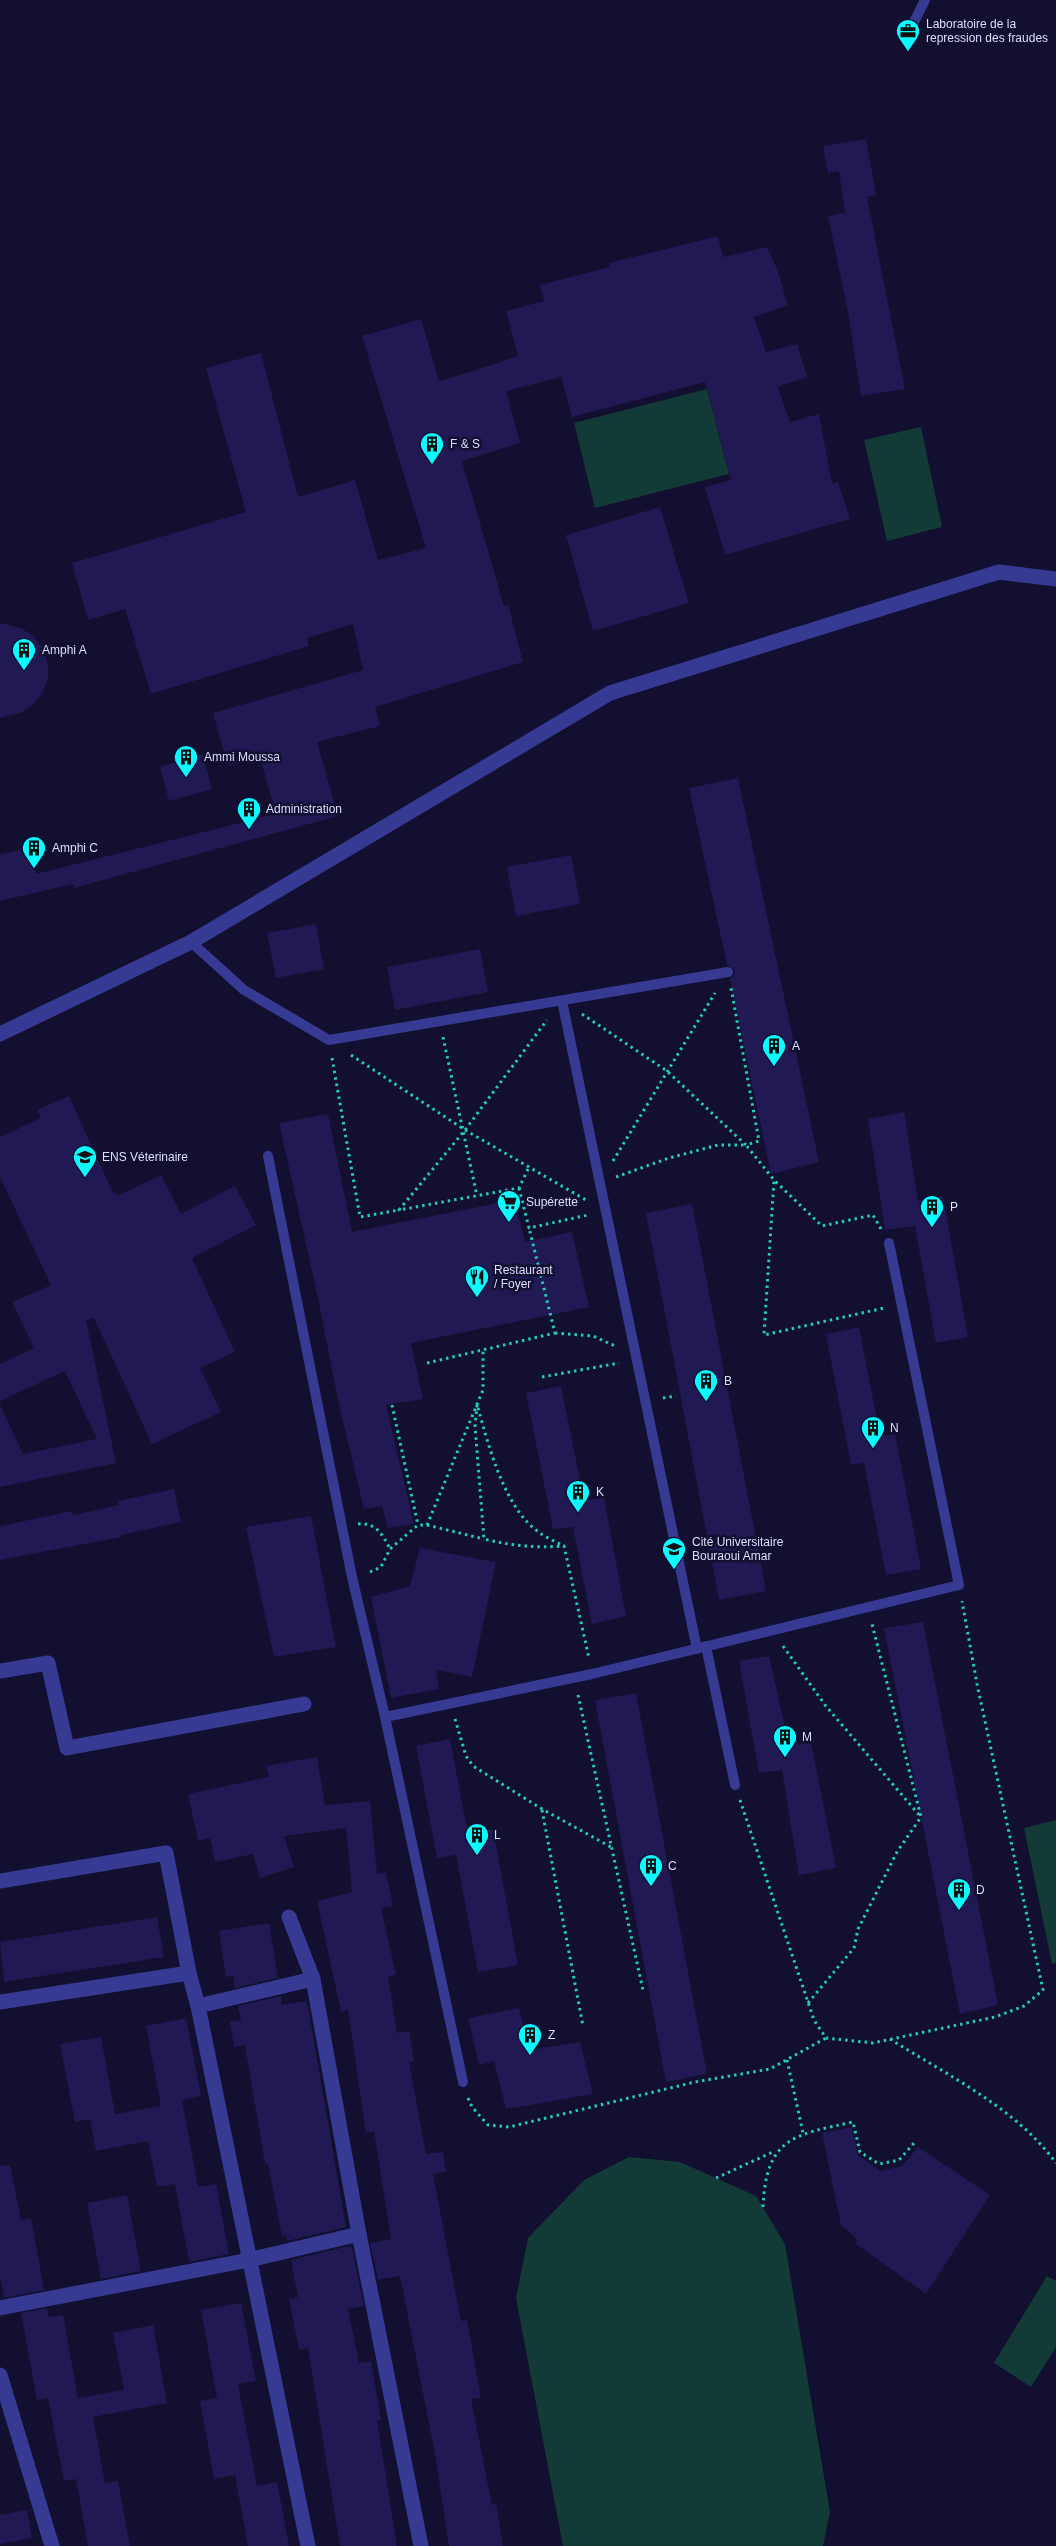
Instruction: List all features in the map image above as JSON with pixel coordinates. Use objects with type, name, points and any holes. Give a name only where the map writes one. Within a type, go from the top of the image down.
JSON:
[{"type":"street","points":[[0,1034],[191,942],[610,693],[999,572],[1056,579]]},
{"type":"street","points":[[0,1671],[48,1663],[67,1748],[304,1704]]},
{"type":"street","points":[[0,1881],[166,1853],[189,1974],[198,2006],[308,2546]]},
{"type":"street","points":[[289,1917],[312,1980],[359,2234],[421,2546]]},
{"type":"street","points":[[0,2002],[189,1974]]},
{"type":"street","points":[[198,2006],[312,1980]]},
{"type":"street","points":[[0,2308],[249,2260],[359,2234]]},
{"type":"street","points":[[0,2374],[52,2546]]},
{"type":"lane","points":[[912,26],[925,0]]},
{"type":"lane","points":[[191,942],[244,990],[329,1040],[728,972]]},
{"type":"lane","points":[[562,1001],[637,1360],[701,1647],[735,1785]]},
{"type":"lane","points":[[268,1156],[352,1577],[385,1717],[463,2082]]},
{"type":"lane","points":[[385,1717],[592,1674],[958,1585],[889,1243]]},
{"type":"path","points":[[600,1183],[728,972]]},
{"type":"path","points":[[600,1183],[669,1158],[710,1147],[746,1145],[759,1141],[728,972]]},
{"type":"path","points":[[399,1210],[465,1130],[562,1001],[667,1071],[746,1145],[774,1180],[822,1226],[873,1215],[889,1243]]},
{"type":"path","points":[[440,1022],[465,1130],[477,1196]]},
{"type":"path","points":[[329,1040],[465,1130],[528,1169],[606,1212]]},
{"type":"path","points":[[329,1040],[360,1217],[519,1188]]},
{"type":"path","points":[[528,1169],[519,1188],[555,1333]]},
{"type":"path","points":[[774,1180],[764,1335],[902,1304]]},
{"type":"path","points":[[529,1228],[606,1212]]},
{"type":"path","points":[[427,1363],[555,1333],[593,1336],[612,1344]]},
{"type":"path","points":[[427,1524],[483,1390],[483,1350]]},
{"type":"path","points":[[542,1377],[637,1360]]},
{"type":"path","points":[[392,1405],[418,1525]]},
{"type":"path","points":[[477,1405],[475,1426],[484,1539]]},
{"type":"path","points":[[477,1405],[495,1464],[521,1514],[539,1533],[564,1546]]},
{"type":"path","points":[[342,1525],[364,1523],[381,1531],[390,1549]]},
{"type":"path","points":[[352,1577],[381,1567],[390,1549],[418,1525],[427,1524],[512,1546],[538,1548],[564,1546]]},
{"type":"path","points":[[564,1546],[592,1674]]},
{"type":"path","points":[[463,2082],[472,2107],[488,2125],[509,2127],[695,2082],[770,2070],[826,2038],[873,2043],[995,2017],[1024,2006],[1043,1990],[977,1684],[958,1585]]},
{"type":"path","points":[[808,2003],[814,2000],[854,1948],[858,1929],[897,1852],[921,1818],[868,1607]]},
{"type":"path","points":[[771,1629],[825,1706],[921,1818]]},
{"type":"path","points":[[574,1677],[643,1990]]},
{"type":"path","points":[[451,1703],[459,1738],[473,1766],[542,1810],[612,1848]]},
{"type":"path","points":[[735,1785],[814,2020],[826,2038]]},
{"type":"path","points":[[542,1810],[583,2026]]},
{"type":"path","points":[[890,2039],[986,2099],[1033,2136],[1056,2163]]},
{"type":"path","points":[[787,2060],[803,2133]]},
{"type":"path","points":[[716,2178],[776,2151],[803,2133],[853,2122],[860,2152],[879,2164],[899,2160],[914,2143]]},
{"type":"path","points":[[762,2207],[763,2192],[776,2151]]},
{"type":"green space","points":[[707,389],[729,474],[595,508],[574,423]]},
{"type":"green space","points":[[921,427],[942,527],[887,541],[864,440]]},
{"type":"green space","points":[[1056,1820],[1056,1963],[1052,1964],[1024,1828]]},
{"type":"green space","points":[[629,2157],[680,2162],[756,2196],[785,2244],[830,2512],[823,2546],[563,2546],[516,2298],[528,2238],[584,2180]]},
{"type":"green space","points":[[1047,2276],[1056,2281],[1056,2347],[1031,2387],[994,2363]]},
{"type":"building","points":[[866,139],[876,195],[867,197],[905,389],[861,396],[848,312],[828,216],[845,212],[839,171],[828,173],[823,146]]},
{"type":"building","points":[[718,236],[723,257],[767,247],[777,269],[788,305],[754,317],[766,352],[797,344],[807,377],[778,387],[790,422],[819,414],[832,484],[838,482],[850,519],[725,555],[705,487],[731,480],[705,382],[572,417],[561,377],[506,391],[520,443],[462,461],[504,606],[508,604],[523,662],[375,707],[380,726],[317,742],[338,816],[74,888],[73,884],[0,901],[0,854],[29,848],[36,874],[276,814],[260,757],[228,766],[213,713],[363,670],[353,624],[307,638],[309,646],[151,694],[125,609],[88,620],[72,563],[246,512],[206,368],[261,353],[298,497],[355,480],[378,560],[426,548],[362,336],[421,319],[439,381],[518,356],[506,311],[544,301],[540,285],[610,267],[609,263]]},
{"type":"building","points":[[660,507],[689,603],[593,631],[566,535]]},
{"type":"building","name":"Amphi A","points":[[0,623],[21,628],[34,637],[43,649],[48,664],[48,679],[42,693],[33,705],[20,713],[0,718]]},
{"type":"building","name":"Ammi Moussa","points":[[203,754],[212,789],[169,801],[160,767]]},
{"type":"building","name":"A","points":[[738,778],[819,1162],[771,1174],[730,979],[734,975],[735,970],[727,965],[689,788]]},
{"type":"building","points":[[571,855],[580,904],[516,916],[507,867]]},
{"type":"building","points":[[316,924],[324,969],[276,978],[267,933]]},
{"type":"building","points":[[480,949],[488,992],[395,1010],[387,967]]},
{"type":"building","points":[[69,1096],[113,1193],[115,1192],[117,1196],[161,1175],[181,1214],[235,1186],[256,1225],[192,1258],[235,1352],[200,1368],[221,1412],[152,1444],[94,1318],[86,1320],[116,1463],[0,1487],[0,1405],[23,1454],[97,1439],[65,1371],[0,1401],[0,1364],[34,1348],[12,1302],[51,1285],[0,1177],[0,1137],[41,1118],[37,1110]]},
{"type":"building","name":"P","points":[[904,1112],[918,1201],[943,1196],[968,1337],[936,1343],[915,1226],[885,1230],[868,1119]]},
{"type":"building","points":[[328,1114],[352,1232],[514,1200],[525,1242],[572,1232],[589,1307],[411,1343],[423,1399],[386,1405],[414,1524],[388,1528],[382,1506],[364,1509],[338,1400],[318,1298],[279,1123]]},
{"type":"building","name":"B","points":[[692,1204],[766,1591],[719,1600],[646,1213]]},
{"type":"building","name":"N","points":[[859,1327],[880,1436],[895,1434],[921,1569],[886,1575],[864,1463],[851,1465],[826,1334]]},
{"type":"building","name":"K","points":[[561,1386],[584,1500],[604,1498],[626,1616],[592,1624],[573,1527],[553,1529],[526,1393]]},
{"type":"building","points":[[174,1489],[181,1522],[121,1535],[121,1537],[0,1560],[0,1526],[72,1511],[73,1515],[119,1505],[118,1501]]},
{"type":"building","points":[[311,1516],[336,1647],[274,1657],[246,1527]]},
{"type":"building","points":[[420,1548],[496,1562],[472,1677],[436,1670],[439,1689],[391,1698],[371,1597],[410,1586]]},
{"type":"building","name":"D","points":[[923,1622],[998,2005],[960,2014],[884,1628]]},
{"type":"building","name":"M","points":[[769,1656],[789,1745],[811,1743],[836,1868],[799,1875],[782,1770],[759,1773],[739,1661]]},
{"type":"building","name":"C","points":[[636,1693],[707,2074],[666,2082],[595,1700]]},
{"type":"building","name":"L","points":[[450,1739],[468,1834],[493,1829],[518,1965],[478,1972],[456,1855],[437,1858],[416,1746]]},
{"type":"building","points":[[317,1757],[325,1805],[370,1801],[377,1874],[386,1872],[393,1906],[381,1908],[396,1975],[388,1976],[397,2033],[409,2031],[414,2061],[409,2062],[426,2154],[443,2152],[446,2172],[433,2174],[461,2321],[467,2320],[481,2398],[471,2399],[492,2505],[496,2504],[503,2546],[449,2546],[435,2454],[400,2276],[378,2280],[370,2243],[391,2239],[374,2131],[366,2133],[348,2010],[341,2012],[317,1901],[352,1892],[346,1828],[284,1836],[294,1867],[260,1878],[253,1854],[215,1862],[210,1838],[198,1841],[188,1794],[269,1777],[266,1766]]},
{"type":"building","points":[[157,1917],[164,1957],[4,1982],[0,1942]]},
{"type":"building","points":[[269,1923],[278,1978],[235,1988],[233,1976],[226,1977],[219,1931]]},
{"type":"building","points":[[281,1996],[282,2005],[307,2001],[346,2227],[287,2241],[286,2235],[282,2236],[268,2164],[265,2164],[245,2045],[234,2047],[230,2022],[241,2020],[238,2006]]},
{"type":"building","name":"Z","points":[[519,2008],[529,2050],[580,2042],[593,2094],[506,2109],[494,2061],[479,2065],[468,2018]]},
{"type":"building","points":[[186,2018],[201,2096],[182,2100],[198,2187],[216,2184],[229,2254],[189,2262],[175,2184],[157,2187],[148,2141],[96,2151],[90,2119],[75,2122],[60,2044],[101,2037],[115,2114],[161,2106],[146,2026]]},
{"type":"building","points":[[852,2127],[858,2155],[880,2171],[902,2166],[918,2147],[990,2195],[926,2294],[855,2243],[858,2240],[841,2225],[822,2133]]},
{"type":"building","points":[[10,2165],[21,2220],[31,2218],[44,2290],[4,2298],[0,2276],[0,2166]]},
{"type":"building","points":[[127,2195],[141,2271],[101,2279],[87,2203]]},
{"type":"building","points":[[349,2246],[352,2247],[364,2306],[348,2309],[359,2363],[371,2361],[381,2420],[377,2421],[397,2546],[340,2546],[308,2348],[299,2350],[289,2299],[298,2297],[291,2260]]},
{"type":"building","points":[[241,2303],[256,2381],[238,2384],[257,2486],[277,2482],[289,2546],[248,2546],[235,2475],[214,2479],[200,2401],[217,2398],[201,2310]]},
{"type":"building","points":[[47,2308],[49,2317],[63,2315],[78,2398],[124,2390],[113,2333],[153,2325],[167,2403],[93,2417],[105,2483],[118,2481],[130,2546],[88,2546],[76,2479],[64,2481],[48,2398],[37,2400],[21,2313]]},
{"type":"building","points":[[27,2510],[32,2538],[0,2544],[0,2515]]},
{"type":"place","name":"Laboratoire de la repression des fraudes","points":[[908,52]]},
{"type":"place","name":"F & S","points":[[432,465]]},
{"type":"place","name":"Amphi A","points":[[24,671]]},
{"type":"place","name":"Ammi Moussa","points":[[186,778]]},
{"type":"place","name":"Administration","points":[[249,830]]},
{"type":"place","name":"Amphi C","points":[[34,869]]},
{"type":"place","name":"A","points":[[774,1067]]},
{"type":"place","name":"ENS Véterinaire","points":[[85,1178]]},
{"type":"place","name":"Supérette","points":[[509,1223]]},
{"type":"place","name":"P","points":[[932,1228]]},
{"type":"place","name":"Restaurant / Foyer","points":[[477,1298]]},
{"type":"place","name":"B","points":[[706,1402]]},
{"type":"place","name":"N","points":[[873,1449]]},
{"type":"place","name":"K","points":[[578,1513]]},
{"type":"place","name":"Cité Universitaire Bouraoui Amar","points":[[674,1570]]},
{"type":"place","name":"M","points":[[785,1758]]},
{"type":"place","name":"L","points":[[477,1856]]},
{"type":"place","name":"C","points":[[651,1887]]},
{"type":"place","name":"D","points":[[959,1911]]},
{"type":"place","name":"Z","points":[[530,2056]]}]
